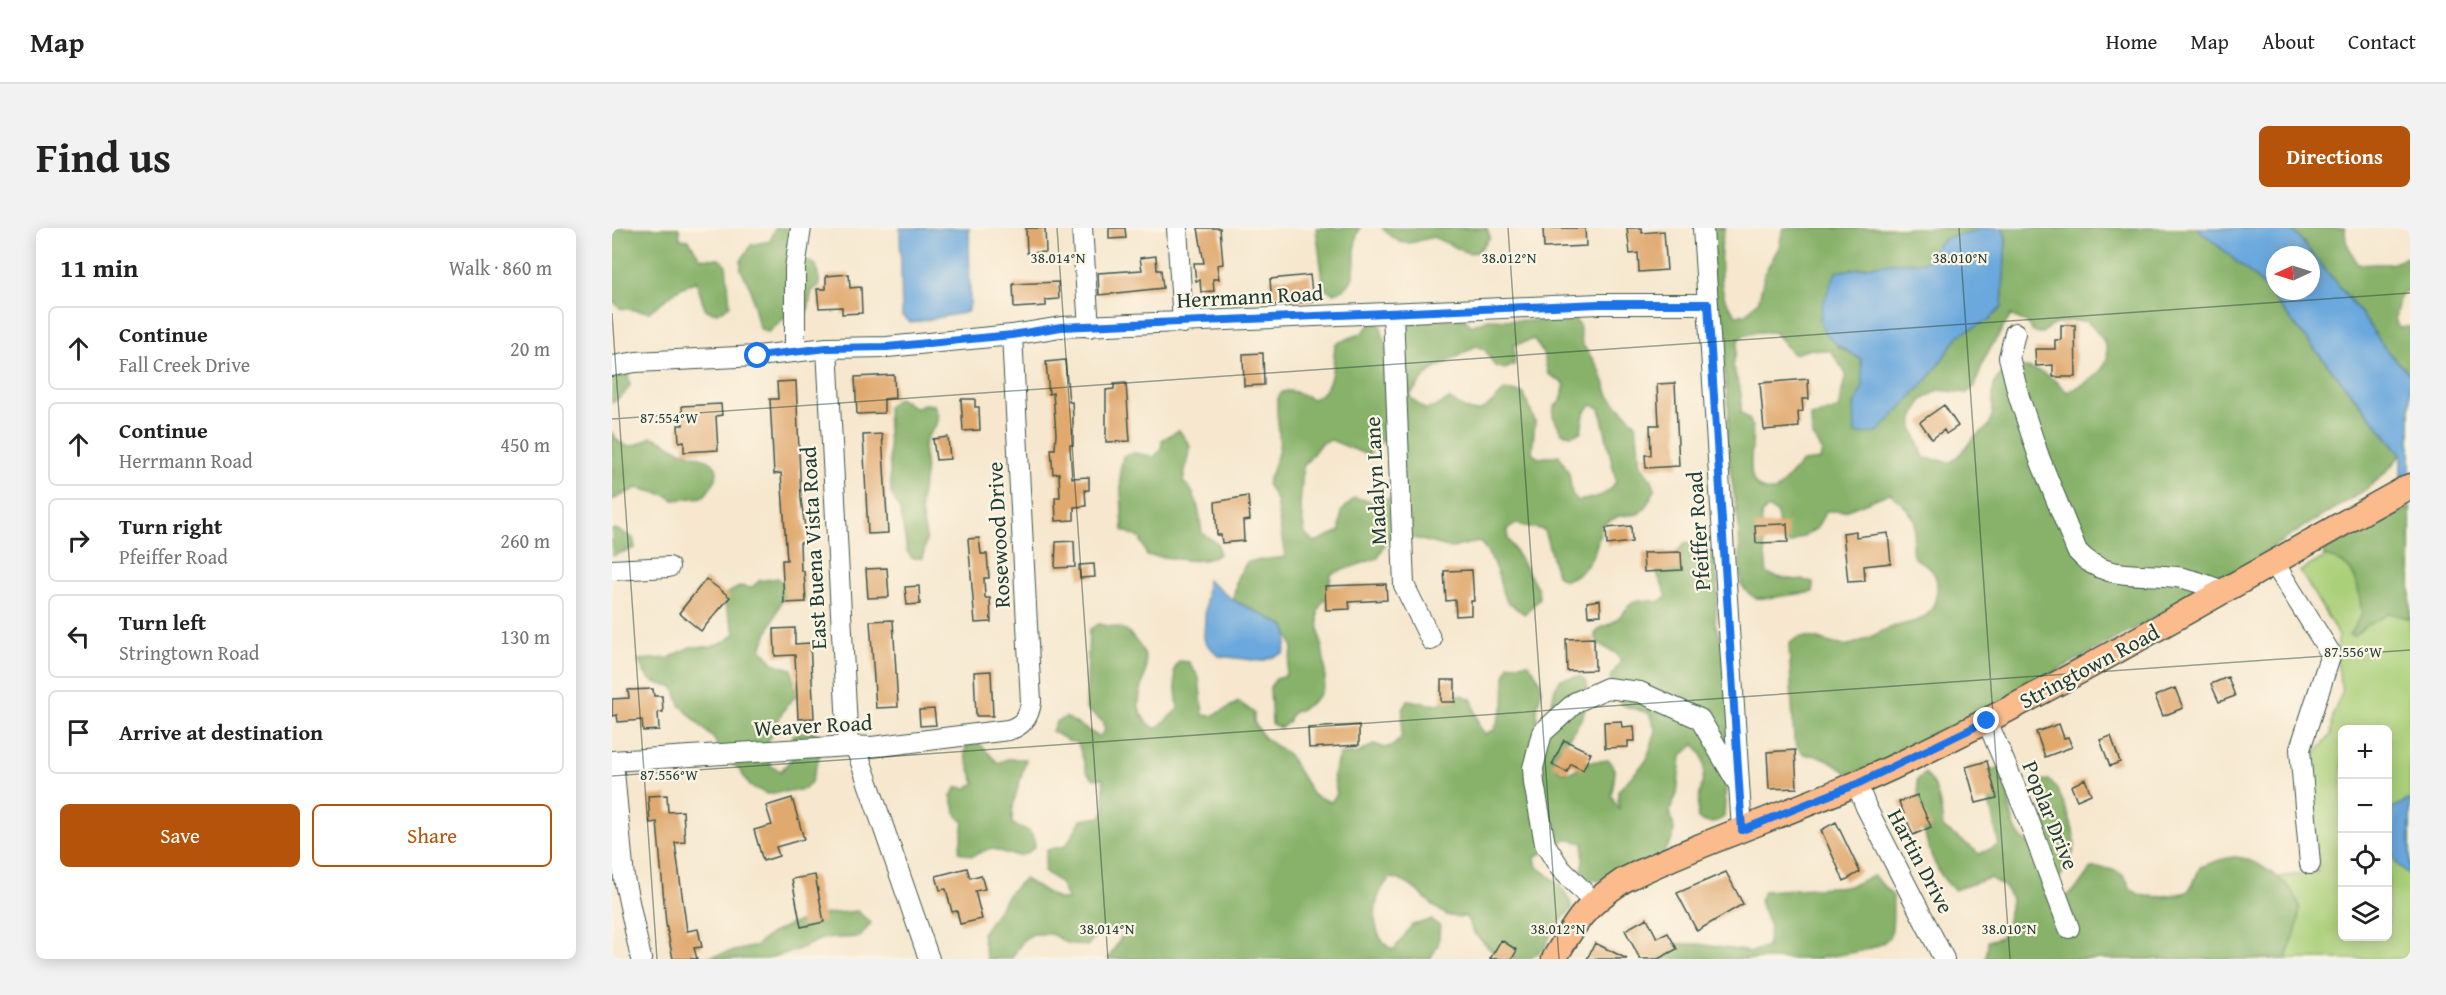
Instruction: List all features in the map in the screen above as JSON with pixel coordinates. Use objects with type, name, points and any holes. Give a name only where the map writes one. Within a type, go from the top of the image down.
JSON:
[{"type":"main road","name":"Stringtown Road","points":[[1554,959],[1569,932],[1593,901],[1647,869],[1857,784],[1987,721],[2225,592],[2410,486]]},
{"type":"street","points":[[795,352],[795,268],[801,228]]},
{"type":"street","points":[[1082,228],[1089,327]]},
{"type":"street","points":[[1177,228],[1183,323]]},
{"type":"street","name":"Pfeiffer Road","points":[[1703,228],[1742,830]]},
{"type":"street","name":"Herrmann Road","points":[[612,366],[636,362],[758,356],[827,348],[887,347],[1012,335],[1047,329],[1599,304],[1708,304]]},
{"type":"street","name":"Madalyn Lane","points":[[1393,313],[1404,585],[1431,640]]},
{"type":"street","points":[[2015,333],[2009,357],[2019,398],[2039,457],[2077,551],[2086,562],[2115,574],[2177,577],[2225,592]]},
{"type":"street","name":"Rosewood Drive","points":[[1012,335],[1031,702],[1026,719],[1016,728]]},
{"type":"street","name":"East Buena Vista Road","points":[[827,348],[852,747],[929,959]]},
{"type":"street","points":[[2274,563],[2331,654],[2300,749],[2310,864]]},
{"type":"street","points":[[612,570],[669,567]]},
{"type":"street","points":[[1593,901],[1556,863],[1545,844],[1534,783],[1533,768],[1542,733],[1576,702],[1607,688],[1640,692],[1700,719],[1739,785]]},
{"type":"street","name":"Poplar Drive","points":[[1987,721],[2026,813],[2069,928]]},
{"type":"street","name":"Weaver Road","points":[[613,761],[852,747],[934,740],[1016,728]]},
{"type":"street","points":[[613,761],[624,878],[641,959]]},
{"type":"street","name":"Hartin Drive","points":[[1857,784],[1944,959]]},
{"type":"green space","points":[[612,228],[679,228],[680,239],[689,240],[700,258],[719,259],[726,265],[730,305],[718,312],[705,309],[696,281],[679,289],[649,312],[620,308],[612,300]]},
{"type":"green space","points":[[775,228],[794,228],[798,257],[816,265],[820,285],[812,290],[808,309],[802,317],[783,319],[768,332],[759,328],[750,287],[741,270],[741,261],[751,245],[770,241]]},
{"type":"green space","points":[[1316,228],[1360,228],[1355,246],[1355,265],[1350,282],[1344,289],[1333,293],[1324,288]]},
{"type":"green space","points":[[1382,228],[1487,228],[1490,237],[1478,252],[1468,253],[1433,237],[1411,243],[1400,242]]},
{"type":"green space","points":[[1708,228],[1725,228],[1721,253],[1722,283],[1725,299],[1736,315],[1746,314],[1759,300],[1765,272],[1779,247],[1783,228],[1979,228],[1974,233],[1955,235],[1924,262],[1891,263],[1836,272],[1837,346],[1861,359],[1863,387],[1854,406],[1929,378],[1959,334],[1989,320],[2002,307],[2006,238],[2003,228],[2197,228],[2256,278],[2266,290],[2266,300],[2274,300],[2401,454],[2391,467],[2369,487],[2202,590],[1886,763],[1849,774],[1827,759],[1806,755],[1797,747],[1794,740],[1789,645],[1795,639],[1809,637],[1848,645],[1891,627],[1919,620],[1928,613],[1935,601],[1936,579],[1930,568],[1914,558],[1912,549],[1914,520],[1905,507],[1890,493],[1845,511],[1826,511],[1816,529],[1790,544],[1781,540],[1777,513],[1768,508],[1761,515],[1767,574],[1813,582],[1813,592],[1756,598],[1741,585],[1739,526],[1726,442],[1729,414],[1724,367],[1726,332],[1715,306]],"holes":[[[2011,315],[2028,324],[2033,332],[2042,333],[2057,323],[2087,321],[2105,344],[2108,353],[2107,361],[2090,380],[2067,392],[2047,375],[2031,369],[2023,368],[2006,372],[1998,377],[1994,385],[1992,414],[1988,427],[1979,433],[1951,462],[1924,458],[1913,429],[1913,419],[1921,401],[1938,390],[1967,393],[1975,386],[1985,357]],[[1755,332],[1774,332],[1793,354],[1811,349],[1831,351],[1846,374],[1838,409],[1811,416],[1812,435],[1822,451],[1820,460],[1802,462],[1776,491],[1764,490],[1756,485],[1752,477],[1752,427],[1750,420],[1741,413],[1741,394],[1733,366],[1739,338]]]},
{"type":"green space","points":[[2291,228],[2345,228],[2346,241],[2357,264],[2391,264],[2410,256],[2410,290],[2400,295],[2395,318],[2398,327],[2410,327],[2410,374],[2386,350],[2360,312],[2320,263],[2320,246],[2306,246]]},
{"type":"green space","points":[[1554,313],[1573,317],[1579,325],[1582,344],[1599,368],[1609,396],[1636,424],[1640,464],[1652,480],[1655,490],[1645,508],[1638,514],[1619,516],[1601,525],[1595,551],[1587,566],[1581,572],[1565,580],[1557,575],[1544,530],[1516,524],[1507,529],[1508,539],[1538,589],[1539,599],[1525,614],[1505,598],[1494,564],[1480,541],[1452,548],[1406,536],[1387,540],[1378,558],[1331,574],[1329,590],[1318,613],[1324,658],[1324,684],[1319,695],[1309,704],[1292,713],[1288,722],[1281,728],[1272,724],[1270,687],[1276,679],[1285,676],[1293,648],[1285,626],[1233,600],[1237,578],[1247,562],[1285,557],[1276,500],[1267,484],[1279,448],[1277,404],[1279,396],[1285,391],[1296,392],[1312,399],[1319,395],[1325,390],[1331,376],[1335,344],[1362,333],[1373,321],[1381,326],[1387,356],[1396,357],[1408,321],[1465,319],[1471,326],[1488,319],[1536,321]],"holes":[[[1534,339],[1544,355],[1548,374],[1565,384],[1561,401],[1554,407],[1553,416],[1562,433],[1571,435],[1581,432],[1584,413],[1591,405],[1600,408],[1616,481],[1600,496],[1578,501],[1572,494],[1569,473],[1559,455],[1539,458],[1532,452],[1535,421],[1523,393],[1505,390],[1491,404],[1479,411],[1467,410],[1450,399],[1433,408],[1424,409],[1409,396],[1428,373],[1476,346],[1485,350],[1495,366],[1505,369],[1514,365],[1514,345]],[[1392,439],[1400,497],[1373,501],[1354,498],[1341,512],[1340,531],[1315,542],[1305,534],[1300,506],[1303,467],[1321,443],[1331,440],[1368,455],[1382,441]]]},
{"type":"green space","points":[[619,372],[628,375],[630,385],[625,393],[612,403],[612,375]]},
{"type":"green space","points":[[899,398],[915,408],[924,404],[934,405],[938,419],[925,440],[924,447],[925,472],[921,507],[926,539],[922,558],[912,558],[907,551],[900,510],[891,493],[887,407]]},
{"type":"green space","points":[[1179,430],[1190,446],[1183,482],[1195,498],[1202,533],[1218,544],[1219,554],[1202,560],[1147,556],[1140,538],[1123,530],[1120,471],[1123,456],[1135,453],[1154,457],[1161,450],[1162,440]]},
{"type":"green space","points":[[612,433],[625,446],[634,446],[651,437],[681,451],[702,457],[714,465],[717,471],[716,478],[703,497],[674,500],[666,495],[637,488],[612,500]]},
{"type":"green space","points":[[2410,507],[2410,619],[2390,613],[2364,627],[2354,637],[2349,635],[2362,614],[2357,584],[2354,576],[2344,564],[2324,556],[2323,551]]},
{"type":"green space","points":[[2410,509],[2410,959],[2076,959],[2058,913],[2318,871],[2306,765],[2331,735],[2333,714],[2342,693],[2336,654],[2339,636],[2300,571]]},
{"type":"green space","points":[[615,529],[633,538],[635,548],[612,556],[612,530]]},
{"type":"green space","points":[[1686,543],[1713,550],[1718,586],[1715,624],[1723,642],[1733,743],[1727,770],[1724,817],[1711,822],[1698,819],[1704,762],[1695,744],[1681,756],[1677,794],[1670,811],[1674,829],[1673,838],[1661,857],[1636,870],[1599,881],[1590,879],[1582,872],[1584,843],[1566,839],[1543,852],[1535,858],[1537,867],[1563,890],[1572,908],[1553,930],[1545,947],[1530,959],[1509,959],[1496,955],[1475,934],[1466,917],[1447,915],[1407,884],[1391,878],[1379,894],[1376,905],[1376,927],[1380,937],[1394,950],[1412,925],[1431,920],[1440,926],[1438,945],[1430,959],[1108,959],[1124,933],[1117,926],[1099,932],[1087,946],[1068,943],[1051,934],[1033,934],[1024,939],[1011,959],[987,959],[982,934],[1010,892],[1024,879],[1058,899],[1068,900],[1060,883],[1044,871],[1047,850],[1066,846],[1081,820],[1101,817],[1105,809],[1103,778],[1094,779],[1087,772],[1078,743],[1069,741],[1052,731],[1056,722],[1066,717],[1099,737],[1105,730],[1102,721],[1086,709],[1089,630],[1098,624],[1126,631],[1144,652],[1145,676],[1139,698],[1139,708],[1144,719],[1156,729],[1178,709],[1174,670],[1179,661],[1189,662],[1199,678],[1203,715],[1212,716],[1239,702],[1254,713],[1254,722],[1264,738],[1288,754],[1313,795],[1331,802],[1337,794],[1333,775],[1339,755],[1358,753],[1375,744],[1384,748],[1394,745],[1401,738],[1403,710],[1408,700],[1437,704],[1457,695],[1466,697],[1472,700],[1479,726],[1485,734],[1494,730],[1504,705],[1505,676],[1509,665],[1528,663],[1536,673],[1541,689],[1537,707],[1539,724],[1551,707],[1555,688],[1561,679],[1580,676],[1587,682],[1586,706],[1574,731],[1554,756],[1555,765],[1561,772],[1571,772],[1589,762],[1609,760],[1614,773],[1611,795],[1619,810],[1618,791],[1646,761],[1656,731],[1649,713],[1621,705],[1610,678],[1621,661],[1616,653],[1598,644],[1595,634],[1618,619],[1633,603],[1638,601],[1659,602],[1667,596],[1656,571]]},
{"type":"green space","points":[[778,578],[785,586],[784,595],[761,648],[773,663],[792,669],[796,696],[781,715],[763,750],[772,767],[781,771],[795,755],[793,735],[811,730],[819,735],[820,754],[811,782],[805,789],[767,794],[750,786],[739,769],[723,757],[714,739],[680,705],[674,687],[660,684],[647,677],[638,660],[669,658],[690,647],[710,647],[728,640],[735,633],[725,605],[724,595],[741,586],[751,588],[759,581]]},
{"type":"green space","points":[[973,737],[998,763],[1007,759],[1026,759],[1012,815],[1012,824],[1025,829],[1033,837],[1035,846],[1025,854],[1009,854],[991,848],[972,856],[959,852],[964,822],[957,816],[951,796],[957,787],[967,788],[975,783],[965,755],[966,745]]},
{"type":"green space","points":[[1990,769],[2001,769],[2008,790],[2013,823],[2023,840],[2033,846],[2047,833],[2038,781],[2049,780],[2059,793],[2068,813],[2075,843],[2070,861],[2051,892],[2061,901],[2076,889],[2091,868],[2106,869],[2121,874],[2134,892],[2141,895],[2170,897],[2187,892],[2200,867],[2226,858],[2243,859],[2273,874],[2296,897],[2300,912],[2296,932],[2286,959],[1986,959],[1988,941],[2001,937],[2007,927],[2011,899],[2005,887],[1990,878],[1954,890],[1944,880],[1926,839],[1917,780],[1925,773],[1936,791],[1943,827],[1979,854],[1999,845],[1985,784]]},
{"type":"green space","points":[[1874,876],[1893,896],[1891,933],[1887,940],[1879,945],[1813,959],[1653,959],[1654,951],[1661,944],[1699,944],[1751,952],[1767,947],[1770,927],[1759,900],[1764,891],[1849,886]]},
{"type":"green space","points":[[857,911],[871,923],[860,937],[821,939],[795,951],[765,959],[699,959],[756,946],[770,934],[789,925],[827,914]]},
{"type":"water","points":[[900,228],[969,228],[970,304],[967,312],[911,323],[902,316]]},
{"type":"water","points":[[1979,228],[2003,228],[2006,238],[2002,307],[1989,320],[1959,335],[1929,378],[1877,433],[1855,434],[1854,406],[1863,386],[1861,359],[1832,340],[1824,332],[1821,323],[1823,303],[1836,272],[1891,263],[1924,262],[1941,241],[1956,235],[1971,233]]},
{"type":"water","points":[[2197,228],[2291,228],[2306,246],[2266,246],[2266,290],[2256,278]]},
{"type":"water","points":[[2320,263],[2360,312],[2386,350],[2410,374],[2410,494],[2401,481],[2401,454],[2274,300],[2320,300]]},
{"type":"water","points":[[1207,580],[1233,600],[1285,626],[1288,635],[1284,653],[1262,661],[1219,656],[1205,642],[1204,637]]},
{"type":"water","points":[[2410,799],[2410,875],[2397,864],[2392,855],[2392,808]]},
{"type":"building","points":[[1026,228],[1045,228],[1046,252],[1027,253]]},
{"type":"building","points":[[1109,228],[1125,228],[1126,238],[1109,239]]},
{"type":"building","points":[[1198,228],[1220,228],[1223,264],[1217,265],[1219,279],[1213,279],[1214,291],[1201,292],[1200,280],[1196,281],[1194,263],[1204,263]]},
{"type":"building","points":[[1543,228],[1585,228],[1586,246],[1544,248]]},
{"type":"building","points":[[1627,228],[1642,228],[1642,233],[1664,231],[1667,270],[1639,272],[1638,253],[1630,254]]},
{"type":"building","points":[[1156,256],[1157,270],[1161,270],[1163,288],[1099,295],[1098,273],[1142,270],[1140,258]]},
{"type":"building","points":[[849,274],[850,288],[861,287],[862,313],[842,314],[842,307],[819,308],[817,289],[826,289],[826,276]]},
{"type":"building","points":[[1310,275],[1313,301],[1272,305],[1270,279]]},
{"type":"building","points":[[1058,282],[1059,299],[1046,300],[1046,306],[1014,308],[1013,284]]},
{"type":"building","points":[[2061,325],[2075,325],[2076,377],[2053,377],[2053,365],[2036,366],[2035,349],[2055,349],[2055,340],[2061,340]]},
{"type":"building","points":[[1263,353],[1264,385],[1244,386],[1243,354]]},
{"type":"building","points":[[1065,360],[1069,402],[1072,402],[1073,416],[1073,445],[1070,445],[1072,478],[1089,477],[1089,490],[1085,490],[1086,506],[1074,507],[1074,520],[1056,521],[1055,497],[1060,497],[1059,473],[1053,474],[1051,449],[1055,449],[1056,434],[1053,393],[1049,394],[1046,362]]},
{"type":"building","points":[[894,375],[895,398],[884,399],[884,413],[857,414],[855,377]]},
{"type":"building","points":[[1808,379],[1809,399],[1802,399],[1803,411],[1798,412],[1799,427],[1764,430],[1760,383]]},
{"type":"building","points":[[796,381],[801,499],[807,542],[800,543],[801,571],[804,571],[806,602],[784,603],[782,560],[787,560],[781,473],[774,474],[770,399],[778,399],[777,382]]},
{"type":"building","points":[[1126,383],[1130,441],[1106,442],[1106,390],[1114,389],[1114,384]]},
{"type":"building","points":[[1675,383],[1679,466],[1646,468],[1645,455],[1651,455],[1650,425],[1659,425],[1657,384]]},
{"type":"building","points":[[961,399],[975,399],[975,407],[979,407],[980,430],[963,431]]},
{"type":"building","points":[[721,404],[722,415],[716,416],[718,450],[684,452],[684,441],[679,442],[678,425],[683,425],[682,406]]},
{"type":"building","points":[[1944,405],[1958,426],[1946,434],[1944,430],[1932,439],[1920,422]]},
{"type":"building","points":[[882,434],[888,533],[868,534],[863,435]]},
{"type":"building","points":[[948,437],[950,459],[936,460],[933,439]]},
{"type":"building","points":[[1248,496],[1250,520],[1243,521],[1244,541],[1222,543],[1221,535],[1217,535],[1215,502]]},
{"type":"building","points":[[1787,524],[1788,542],[1756,543],[1755,525]]},
{"type":"building","points":[[1631,526],[1632,542],[1607,545],[1606,528]]},
{"type":"building","points":[[1856,531],[1856,537],[1888,533],[1891,563],[1864,566],[1865,581],[1848,582],[1843,533]]},
{"type":"building","points":[[979,538],[981,554],[987,554],[989,578],[984,578],[985,598],[990,598],[991,622],[975,623],[968,539]]},
{"type":"building","points":[[1074,541],[1075,567],[1055,568],[1056,542]]},
{"type":"building","points":[[1681,552],[1682,570],[1644,572],[1643,553]]},
{"type":"building","points":[[1094,564],[1095,577],[1080,578],[1079,565]]},
{"type":"building","points":[[887,568],[889,597],[868,598],[866,569]]},
{"type":"building","points":[[1472,570],[1474,601],[1471,601],[1471,615],[1456,616],[1455,600],[1446,601],[1444,571]]},
{"type":"building","points":[[706,579],[730,597],[701,631],[679,613]]},
{"type":"building","points":[[1386,584],[1387,600],[1349,602],[1350,609],[1326,610],[1325,586]]},
{"type":"building","points":[[919,586],[920,604],[907,605],[905,587]]},
{"type":"building","points":[[1600,600],[1601,615],[1588,616],[1587,602]]},
{"type":"building","points":[[893,620],[898,707],[876,708],[870,621]]},
{"type":"building","points":[[795,628],[795,644],[810,643],[814,718],[798,719],[795,655],[775,656],[774,629]]},
{"type":"building","points":[[1594,638],[1595,670],[1567,671],[1566,639]]},
{"type":"building","points":[[991,671],[993,716],[976,716],[974,672]]},
{"type":"building","points":[[2228,677],[2235,696],[2219,702],[2211,684]]},
{"type":"building","points":[[1441,680],[1455,680],[1455,702],[1441,702]]},
{"type":"building","points":[[2175,688],[2183,708],[2163,716],[2155,696]]},
{"type":"building","points":[[653,689],[654,696],[662,696],[663,712],[658,712],[659,730],[643,731],[642,720],[618,722],[617,715],[612,716],[612,699],[629,698],[628,690]]},
{"type":"building","points":[[934,709],[936,725],[920,726],[919,710]]},
{"type":"building","points":[[1621,721],[1622,727],[1634,726],[1635,741],[1628,741],[1628,747],[1605,748],[1604,722]]},
{"type":"building","points":[[2059,724],[2064,738],[2068,737],[2072,747],[2045,757],[2036,732]]},
{"type":"building","points":[[1359,725],[1359,745],[1309,748],[1308,728]]},
{"type":"building","points":[[2111,736],[2120,762],[2110,766],[2100,740]]},
{"type":"building","points":[[1564,740],[1591,753],[1583,770],[1571,764],[1567,772],[1552,765]]},
{"type":"building","points":[[1795,750],[1797,788],[1769,789],[1767,752]]},
{"type":"building","points":[[1987,761],[1997,798],[1976,803],[1966,767]]},
{"type":"building","points":[[2085,779],[2091,794],[2077,800],[2071,786]]},
{"type":"building","points":[[667,795],[668,812],[683,811],[685,842],[675,843],[687,931],[698,929],[702,947],[694,948],[697,959],[673,959],[666,924],[657,822],[650,823],[648,796]]},
{"type":"building","points":[[1917,795],[1931,827],[1913,835],[1899,802]]},
{"type":"building","points":[[792,798],[804,839],[776,847],[779,856],[763,861],[754,830],[772,825],[766,806]]},
{"type":"building","points":[[1836,822],[1860,872],[1844,881],[1821,830]]},
{"type":"building","points":[[967,868],[970,878],[981,875],[985,889],[975,891],[982,919],[960,924],[957,911],[952,912],[946,889],[940,890],[936,876]]},
{"type":"building","points":[[1726,872],[1743,904],[1697,931],[1677,893]]},
{"type":"building","points":[[815,875],[824,922],[801,927],[792,879]]},
{"type":"building","points":[[1647,918],[1657,938],[1668,933],[1677,949],[1658,959],[1640,959],[1625,930]]},
{"type":"building","points":[[1501,940],[1517,950],[1512,959],[1490,959]]},
{"type":"building","points":[[1595,943],[1627,959],[1587,959]]},
{"type":"route","points":[[758,356],[827,348],[887,347],[1012,335],[1061,327],[1599,304],[1708,304],[1742,830],[1857,784],[1987,721]]}]
